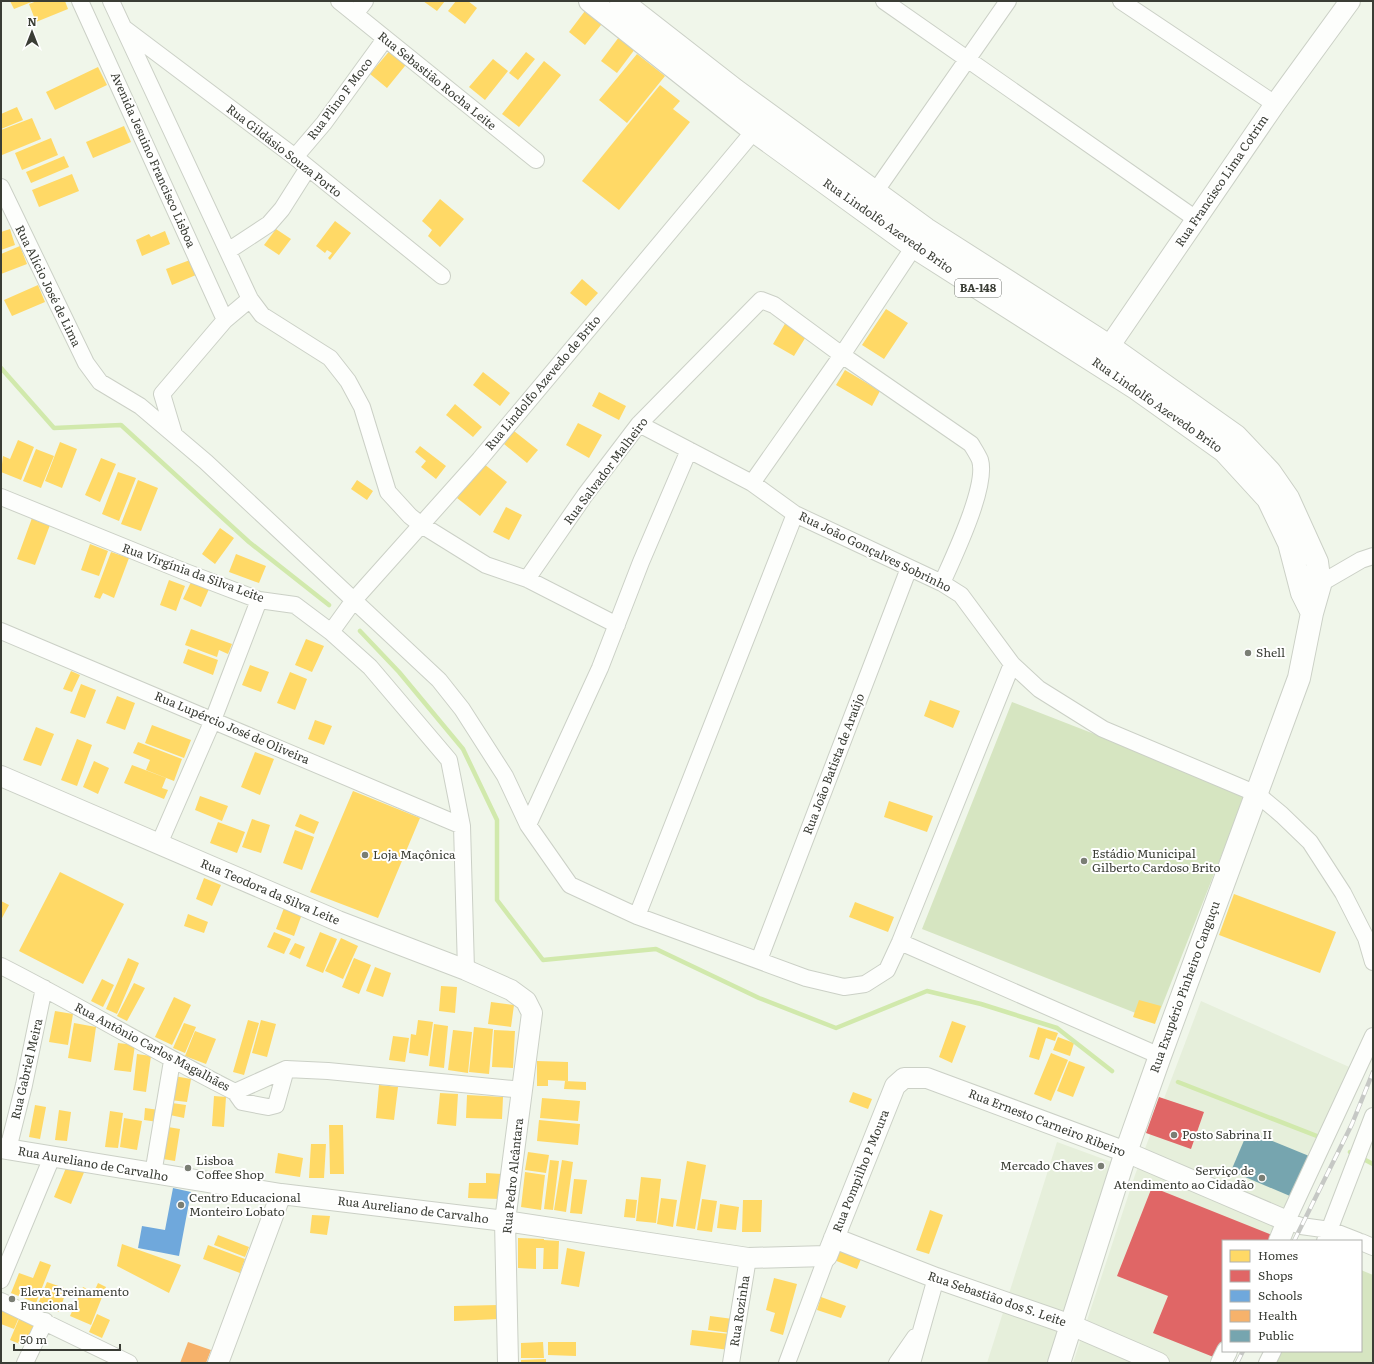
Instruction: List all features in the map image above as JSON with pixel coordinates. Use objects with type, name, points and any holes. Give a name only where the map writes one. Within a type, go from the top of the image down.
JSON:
[{"type":"main road","name":"Rua Lindolfo Azevedo Brito","points":[[590,1],[754,131],[914,247],[1103,355],[1236,436],[1270,472],[1288,498],[1316,562],[1311,589],[1312,613]]},
{"type":"main road","name":"Rua Lindolfo Azevedo Brito","points":[[621,1],[735,90],[1103,355]]},
{"type":"main road","name":"Rua Exupério Pinheiro Canguçu","points":[[1059,1363],[1126,1152],[1299,678],[1312,613]]},
{"type":"street","name":"Avenida Jesuino Francisco Lisboa","points":[[80,1],[225,320]]},
{"type":"street","points":[[111,1],[250,299],[262,315],[330,358],[348,381],[362,407],[388,492],[420,524],[486,565],[527,579],[617,625]]},
{"type":"street","name":"Rua Sebastião Rocha Leite","points":[[339,1],[536,160]]},
{"type":"street","points":[[355,14],[364,1]]},
{"type":"street","points":[[884,1],[1196,219]]},
{"type":"street","points":[[875,192],[1008,1]]},
{"type":"street","points":[[1121,1],[1275,104]]},
{"type":"street","name":"Rua Francisco Lima Cotrim","points":[[1103,355],[1346,2]]},
{"type":"street","name":"Rua Gildásio Souza Porto","points":[[124,28],[295,157],[442,276]]},
{"type":"street","name":"Rua Plino F Moco","points":[[295,157],[324,123],[385,39]]},
{"type":"street","name":"Rua Lindolfo Azevedo de Brito","points":[[331,632],[354,600],[420,524],[480,459],[754,131]]},
{"type":"street","points":[[228,251],[269,224],[282,209],[308,168]]},
{"type":"street","name":"Rua Alício José de Lima","points":[[1,187],[86,363],[100,382],[140,406]]},
{"type":"street","points":[[752,483],[842,355],[926,229]]},
{"type":"street","points":[[250,299],[225,320],[162,394],[140,406],[206,462],[439,680],[462,709],[505,776],[528,825],[570,885],[637,916],[806,978],[844,987],[865,984],[887,970],[900,942],[1012,664]]},
{"type":"street","name":"Rua Salvador Malheiro","points":[[527,579],[586,495],[639,424],[761,300],[774,305],[842,355]]},
{"type":"street","points":[[842,355],[971,444],[980,461],[980,477],[972,514],[942,583]]},
{"type":"street","points":[[162,394],[174,434]]},
{"type":"street","name":"Rua João Gonçalves Sobrinho","points":[[639,424],[752,483],[795,514],[942,583],[961,594],[1012,664],[1038,689],[1103,728],[1257,794],[1282,815],[1310,842],[1349,906],[1366,938],[1373,962]]},
{"type":"street","points":[[528,825],[600,668],[641,562],[689,450]]},
{"type":"street","name":"Rua Virgínia da Silva Leite","points":[[1,497],[183,571],[259,600],[295,605],[331,632],[370,667],[449,760],[462,826]]},
{"type":"street","points":[[637,916],[795,514]]},
{"type":"street","points":[[1311,589],[1361,560],[1373,556]]},
{"type":"street","name":"Rua João Batista de Araújo","points":[[759,960],[909,568]]},
{"type":"street","points":[[159,844],[213,720],[259,600]]},
{"type":"street","name":"Rua Lupércio José de Oliveira","points":[[1,631],[462,826]]},
{"type":"street","name":"Rua Teodora da Silva Leite","points":[[1,776],[338,921],[466,970],[511,990],[526,1001],[532,1013]]},
{"type":"street","points":[[462,826],[464,854],[466,970]]},
{"type":"street","points":[[900,942],[1160,1056]]},
{"type":"street","name":"Rua Antônio Carlos Magalhães","points":[[1,966],[44,988],[172,1061],[235,1092],[286,1069],[328,1071],[523,1090]]},
{"type":"street","name":"Rua Gabriel Meira","points":[[5,1148],[44,988]]},
{"type":"street","name":"Rua Pedro Alcântara","points":[[508,1363],[505,1221],[532,1013]]},
{"type":"street","points":[[1279,1240],[1373,1036]]},
{"type":"street","points":[[153,1174],[172,1061]]},
{"type":"street","points":[[235,1092],[242,1102],[268,1107],[276,1105],[286,1069]]},
{"type":"street","name":"Rua Ernesto Carneiro Ribeiro","points":[[895,1086],[904,1078],[927,1078],[1126,1152],[1287,1221]]},
{"type":"street","name":"Rua Pompilho P Moura","points":[[830,1247],[895,1086]]},
{"type":"street","points":[[1327,1236],[1373,1116]]},
{"type":"street","name":"Rua Aureliano de Carvalho","points":[[5,1148],[153,1174],[281,1194],[505,1221],[748,1258],[830,1247]]},
{"type":"street","points":[[1,1280],[52,1157]]},
{"type":"street","points":[[218,1363],[281,1194]]},
{"type":"street","points":[[1287,1221],[1327,1236],[1352,1240]]},
{"type":"street","points":[[1362,1242],[1373,1247]]},
{"type":"street","points":[[787,1363],[830,1247]]},
{"type":"street","name":"Rua Sebastião dos S. Leite","points":[[830,1247],[936,1278],[1071,1325],[1159,1363]]},
{"type":"street","name":"Rua Rozinha","points":[[731,1363],[748,1258]]},
{"type":"street","points":[[912,1363],[920,1330],[936,1278]]},
{"type":"street","points":[[1,1301],[129,1363]]},
{"type":"street","points":[[25,1363],[45,1321]]},
{"type":"street","points":[[896,1363],[920,1330]]},
{"type":"street","points":[[1221,1363],[1226,1352]]},
{"type":"street","points":[[1267,1363],[1272,1352]]},
{"type":"shaded area","points":[[1201,1001],[1365,1074],[1285,1240],[1222,1240],[1222,1352],[1223,1352],[1227,1363],[1073,1363],[1135,1175]]},
{"type":"shaded area","points":[[1057,1142],[1117,1164],[1052,1363],[987,1363]]},
{"type":"green space","name":"Estádio Municipal Gilberto Cardoso Brito","points":[[1012,702],[1246,793],[1156,1021],[922,929]]},
{"type":"green space","points":[[1362,1270],[1373,1275],[1373,1363],[1273,1363],[1278,1352],[1362,1352]]},
{"type":"building: Homes","points":[[10,1],[34,1],[14,9]]},
{"type":"building: Homes","points":[[37,1],[65,1],[68,9],[36,22],[29,4]]},
{"type":"building: Homes","points":[[423,1],[445,1],[437,11]]},
{"type":"building: Homes","points":[[456,1],[468,1],[477,8],[465,24],[448,11]]},
{"type":"building: Homes","points":[[588,7],[605,20],[585,45],[569,32]]},
{"type":"building: Homes","points":[[619,37],[635,49],[617,73],[601,61]]},
{"type":"building: Homes","points":[[392,48],[409,61],[387,88],[370,74]]},
{"type":"building: Homes","points":[[526,52],[535,59],[518,80],[509,73]]},
{"type":"building: Homes","points":[[637,54],[665,76],[627,123],[599,100]]},
{"type":"building: Homes","points":[[493,59],[508,71],[485,100],[469,87]]},
{"type":"building: Homes","points":[[544,61],[561,75],[519,127],[502,114]]},
{"type":"building: Homes","points":[[98,67],[107,85],[55,110],[46,92]]},
{"type":"building: Homes","points":[[660,85],[680,101],[673,109],[690,122],[619,210],[582,181]]},
{"type":"building: Homes","points":[[17,107],[23,120],[1,129],[1,114]]},
{"type":"building: Homes","points":[[32,118],[41,139],[2,155],[1,130]]},
{"type":"building: Homes","points":[[124,126],[131,142],[93,158],[86,142]]},
{"type":"building: Homes","points":[[51,138],[58,155],[22,170],[15,153]]},
{"type":"building: Homes","points":[[64,156],[69,167],[31,183],[26,172]]},
{"type":"building: Homes","points":[[72,174],[79,191],[39,207],[32,190]]},
{"type":"building: Homes","points":[[440,199],[464,219],[440,247],[428,236],[432,230],[422,221]]},
{"type":"building: Homes","points":[[335,221],[351,233],[330,260],[328,258],[332,253],[327,250],[325,253],[316,246]]},
{"type":"building: Homes","points":[[10,229],[15,245],[1,250],[1,232]]},
{"type":"building: Homes","points":[[276,229],[291,239],[279,255],[264,245]]},
{"type":"building: Homes","points":[[165,231],[170,244],[142,256],[136,240],[149,234],[151,237]]},
{"type":"building: Homes","points":[[20,246],[27,264],[1,274],[1,254]]},
{"type":"building: Homes","points":[[190,260],[196,275],[172,285],[166,269]]},
{"type":"building: Homes","points":[[582,279],[598,293],[586,306],[570,293]]},
{"type":"building: Homes","points":[[38,285],[45,302],[12,316],[4,300]]},
{"type":"building: Homes","points":[[886,309],[908,323],[884,359],[862,345]]},
{"type":"building: Homes","points":[[786,322],[807,335],[794,356],[773,344]]},
{"type":"building: Homes","points":[[845,370],[880,391],[872,406],[836,385]]},
{"type":"building: Homes","points":[[483,372],[510,393],[500,406],[473,385]]},
{"type":"building: Homes","points":[[599,392],[626,406],[619,420],[592,406]]},
{"type":"building: Homes","points":[[455,404],[482,427],[473,437],[446,415]]},
{"type":"building: Homes","points":[[578,423],[602,435],[589,458],[566,445]]},
{"type":"building: Homes","points":[[514,431],[538,450],[527,463],[504,444]]},
{"type":"building: Homes","points":[[18,440],[34,447],[21,480],[1,472],[3,456],[10,459]]},
{"type":"building: Homes","points":[[60,442],[77,449],[62,488],[45,481]]},
{"type":"building: Homes","points":[[420,446],[446,466],[436,479],[421,467],[426,461],[415,452]]},
{"type":"building: Homes","points":[[36,449],[54,456],[41,488],[23,481]]},
{"type":"building: Homes","points":[[101,458],[116,464],[100,502],[85,495]]},
{"type":"building: Homes","points":[[484,464],[507,482],[480,516],[457,498]]},
{"type":"building: Homes","points":[[118,472],[136,478],[119,521],[102,514]]},
{"type":"building: Homes","points":[[138,480],[158,488],[141,531],[121,524]]},
{"type":"building: Homes","points":[[357,480],[373,491],[367,500],[351,489]]},
{"type":"building: Homes","points":[[506,507],[522,515],[509,540],[493,532]]},
{"type":"building: Homes","points":[[32,518],[50,525],[35,565],[17,559]]},
{"type":"building: Homes","points":[[220,528],[234,538],[215,564],[202,554]]},
{"type":"building: Homes","points":[[90,544],[108,551],[99,576],[81,570]]},
{"type":"building: Homes","points":[[111,552],[129,558],[114,598],[103,593],[100,599],[94,597]]},
{"type":"building: Homes","points":[[236,554],[266,566],[259,583],[229,572]]},
{"type":"building: Homes","points":[[169,580],[185,586],[176,611],[160,605]]},
{"type":"building: Homes","points":[[191,582],[209,589],[201,607],[183,599]]},
{"type":"building: Homes","points":[[191,629],[232,644],[228,654],[219,650],[217,657],[185,645]]},
{"type":"building: Homes","points":[[306,639],[324,646],[312,672],[295,665]]},
{"type":"building: Homes","points":[[188,649],[218,660],[213,675],[183,663]]},
{"type":"building: Homes","points":[[250,665],[269,672],[261,692],[242,685]]},
{"type":"building: Homes","points":[[71,671],[80,675],[72,692],[63,689]]},
{"type":"building: Homes","points":[[290,672],[307,679],[295,710],[277,703]]},
{"type":"building: Homes","points":[[81,684],[96,690],[85,718],[70,713]]},
{"type":"building: Homes","points":[[117,696],[135,703],[125,730],[106,723]]},
{"type":"building: Homes","points":[[930,700],[960,711],[953,728],[924,716]]},
{"type":"building: Homes","points":[[315,720],[332,726],[324,745],[308,739]]},
{"type":"building: Homes","points":[[152,725],[191,740],[184,758],[145,743]]},
{"type":"building: Homes","points":[[36,727],[54,734],[41,766],[23,760]]},
{"type":"building: Homes","points":[[77,739],[92,745],[77,786],[61,780]]},
{"type":"building: Homes","points":[[138,742],[182,759],[174,781],[146,770],[150,760],[133,753]]},
{"type":"building: Homes","points":[[255,752],[274,759],[260,795],[241,787]]},
{"type":"building: Homes","points":[[94,761],[109,768],[98,794],[83,787]]},
{"type":"building: Homes","points":[[132,765],[166,778],[162,788],[168,790],[164,799],[124,783]]},
{"type":"building: Homes","name":"Loja Maçônica","points":[[353,791],[420,818],[378,918],[310,892]]},
{"type":"building: Homes","points":[[200,796],[228,806],[222,821],[195,810]]},
{"type":"building: Homes","points":[[889,801],[933,816],[927,832],[884,817]]},
{"type":"building: Homes","points":[[300,814],[319,822],[314,834],[295,826]]},
{"type":"building: Homes","points":[[252,819],[270,825],[261,853],[242,847]]},
{"type":"building: Homes","points":[[218,822],[245,832],[237,853],[210,843]]},
{"type":"building: Homes","points":[[295,830],[314,837],[302,870],[283,863]]},
{"type":"building: Homes","points":[[60,872],[124,904],[83,984],[19,951]]},
{"type":"building: Homes","points":[[204,878],[221,885],[212,906],[196,899]]},
{"type":"building: Homes","points":[[1234,894],[1336,932],[1320,973],[1219,935]]},
{"type":"building: Homes","points":[[1,901],[9,905],[1,920]]},
{"type":"building: Homes","points":[[855,902],[894,917],[888,932],[849,917]]},
{"type":"building: Homes","points":[[284,908],[302,914],[294,936],[276,929]]},
{"type":"building: Homes","points":[[188,914],[208,922],[204,933],[184,926]]},
{"type":"building: Homes","points":[[274,932],[291,939],[284,954],[267,947]]},
{"type":"building: Homes","points":[[320,932],[337,939],[323,973],[306,966]]},
{"type":"building: Homes","points":[[341,938],[358,946],[343,979],[325,971]]},
{"type":"building: Homes","points":[[295,943],[305,947],[300,959],[289,954]]},
{"type":"building: Homes","points":[[128,958],[139,963],[117,1014],[106,1009]]},
{"type":"building: Homes","points":[[354,958],[371,965],[359,994],[342,987]]},
{"type":"building: Homes","points":[[375,967],[391,973],[383,997],[366,991]]},
{"type":"building: Homes","points":[[102,979],[114,985],[103,1007],[91,1001]]},
{"type":"building: Homes","points":[[134,983],[145,988],[127,1021],[117,1016]]},
{"type":"building: Homes","points":[[441,986],[457,987],[455,1013],[439,1011]]},
{"type":"building: Homes","points":[[174,997],[191,1005],[172,1045],[155,1037]]},
{"type":"building: Homes","points":[[1139,1000],[1161,1006],[1155,1024],[1133,1017]]},
{"type":"building: Homes","points":[[491,1002],[514,1005],[511,1027],[488,1024]]},
{"type":"building: Homes","points":[[55,1011],[73,1014],[68,1045],[49,1042]]},
{"type":"building: Homes","points":[[248,1020],[259,1023],[244,1075],[233,1072]]},
{"type":"building: Homes","points":[[261,1020],[276,1024],[267,1057],[252,1053]]},
{"type":"building: Homes","points":[[418,1020],[433,1022],[428,1056],[409,1053],[411,1034],[416,1035]]},
{"type":"building: Homes","points":[[952,1021],[966,1026],[952,1063],[939,1057]]},
{"type":"building: Homes","points":[[74,1023],[96,1027],[91,1062],[68,1058]]},
{"type":"building: Homes","points":[[184,1023],[196,1027],[185,1053],[173,1048]]},
{"type":"building: Homes","points":[[434,1024],[448,1026],[444,1068],[429,1066]]},
{"type":"building: Homes","points":[[474,1027],[493,1029],[489,1074],[469,1072]]},
{"type":"building: Homes","points":[[1038,1027],[1058,1033],[1055,1041],[1046,1038],[1039,1060],[1029,1057]]},
{"type":"building: Homes","points":[[453,1030],[472,1032],[468,1073],[448,1070]]},
{"type":"building: Homes","points":[[494,1030],[515,1031],[513,1068],[492,1067]]},
{"type":"building: Homes","points":[[195,1031],[216,1039],[206,1064],[185,1056]]},
{"type":"building: Homes","points":[[393,1036],[409,1038],[405,1062],[389,1060]]},
{"type":"building: Homes","points":[[1058,1037],[1074,1043],[1070,1056],[1053,1050]]},
{"type":"building: Homes","points":[[118,1043],[135,1045],[131,1072],[114,1070]]},
{"type":"building: Homes","points":[[1051,1053],[1068,1060],[1051,1101],[1034,1094]]},
{"type":"building: Homes","points":[[137,1054],[151,1056],[146,1092],[133,1090]]},
{"type":"building: Homes","points":[[537,1061],[568,1062],[568,1081],[548,1080],[548,1086],[537,1086]]},
{"type":"building: Homes","points":[[1069,1061],[1085,1067],[1073,1097],[1057,1091]]},
{"type":"building: Homes","points":[[174,1076],[191,1079],[187,1102],[170,1100]]},
{"type":"building: Homes","points":[[565,1081],[586,1082],[586,1090],[564,1089]]},
{"type":"building: Homes","points":[[379,1085],[398,1087],[394,1120],[376,1118]]},
{"type":"building: Homes","points":[[853,1092],[872,1099],[868,1109],[849,1102]]},
{"type":"building: Homes","points":[[440,1093],[458,1094],[456,1126],[437,1124]]},
{"type":"building: Homes","points":[[467,1095],[503,1097],[502,1119],[466,1118]]},
{"type":"building: Homes","points":[[214,1096],[226,1097],[224,1127],[212,1126]]},
{"type":"building: Homes","points":[[542,1098],[580,1101],[578,1121],[540,1118]]},
{"type":"building: Homes","points":[[172,1103],[186,1105],[184,1118],[170,1115]]},
{"type":"building: Homes","points":[[35,1105],[46,1107],[40,1139],[29,1137]]},
{"type":"building: Homes","points":[[145,1108],[159,1110],[158,1122],[144,1120]]},
{"type":"building: Homes","points":[[59,1110],[71,1112],[67,1141],[55,1140]]},
{"type":"building: Homes","points":[[110,1111],[123,1113],[118,1148],[105,1147]]},
{"type":"building: Homes","points":[[124,1118],[142,1121],[137,1150],[120,1147]]},
{"type":"building: Homes","points":[[539,1120],[580,1124],[578,1145],[537,1141]]},
{"type":"building: Homes","points":[[329,1125],[343,1125],[344,1174],[330,1174]]},
{"type":"building: Homes","points":[[168,1127],[180,1129],[175,1161],[163,1159]]},
{"type":"building: Homes","points":[[311,1144],[326,1144],[324,1178],[309,1178]]},
{"type":"building: Homes","points":[[528,1152],[549,1155],[546,1173],[525,1170]]},
{"type":"building: Homes","points":[[278,1153],[303,1158],[300,1177],[275,1173]]},
{"type":"building: Homes","points":[[550,1160],[559,1161],[553,1210],[544,1209]]},
{"type":"building: Homes","points":[[562,1160],[573,1162],[566,1212],[554,1210]]},
{"type":"building: Homes","points":[[687,1161],[706,1165],[695,1229],[676,1226]]},
{"type":"building: Homes","points":[[68,1163],[85,1170],[71,1204],[54,1197]]},
{"type":"building: Homes","points":[[525,1172],[545,1175],[541,1210],[521,1207]]},
{"type":"building: Homes","points":[[486,1173],[502,1174],[501,1199],[468,1198],[469,1183],[486,1183]]},
{"type":"building: Homes","points":[[641,1177],[661,1179],[656,1223],[636,1221]]},
{"type":"building: Homes","points":[[574,1179],[587,1180],[582,1214],[570,1213]]},
{"type":"building: Homes","points":[[661,1198],[677,1200],[673,1227],[657,1224]]},
{"type":"building: Homes","points":[[626,1199],[637,1200],[635,1218],[624,1217]]},
{"type":"building: Homes","points":[[702,1199],[717,1201],[712,1232],[697,1230]]},
{"type":"building: Homes","points":[[743,1200],[762,1200],[761,1232],[742,1232]]},
{"type":"building: Homes","points":[[720,1204],[739,1207],[736,1230],[717,1228]]},
{"type":"building: Homes","points":[[930,1210],[943,1215],[929,1254],[916,1250]]},
{"type":"building: Homes","points":[[312,1215],[330,1216],[327,1235],[310,1233]]},
{"type":"building: Homes","points":[[218,1235],[249,1247],[245,1257],[214,1245]]},
{"type":"building: Homes","points":[[518,1238],[544,1239],[544,1248],[536,1248],[536,1269],[518,1268]]},
{"type":"building: Homes","points":[[544,1240],[559,1241],[558,1269],[543,1269]]},
{"type":"building: Homes","points":[[122,1244],[181,1265],[169,1293],[117,1266]]},
{"type":"building: Homes","points":[[208,1245],[245,1259],[240,1273],[203,1259]]},
{"type":"building: Homes","points":[[840,1245],[863,1254],[857,1269],[834,1260]]},
{"type":"building: Homes","points":[[567,1248],[585,1252],[579,1287],[561,1284]]},
{"type":"building: Homes","points":[[40,1261],[51,1265],[36,1303],[11,1293],[19,1273],[33,1278]]},
{"type":"building: Homes","points":[[774,1278],[797,1284],[783,1335],[770,1331],[775,1313],[766,1310]]},
{"type":"building: Homes","points":[[47,1282],[67,1289],[59,1312],[38,1304]]},
{"type":"building: Homes","points":[[98,1283],[106,1287],[91,1325],[70,1316],[83,1287],[94,1292]]},
{"type":"building: Homes","points":[[821,1297],[846,1306],[841,1318],[817,1310]]},
{"type":"building: Homes","points":[[498,1305],[499,1319],[454,1321],[454,1306]]},
{"type":"building: Homes","points":[[2,1308],[20,1315],[14,1329],[1,1324]]},
{"type":"building: Homes","points":[[21,1314],[36,1320],[25,1346],[10,1340]]},
{"type":"building: Homes","points":[[97,1314],[110,1320],[102,1338],[89,1332]]},
{"type":"building: Homes","points":[[710,1316],[733,1319],[731,1333],[708,1330]]},
{"type":"building: Homes","points":[[692,1330],[730,1334],[729,1350],[690,1345]]},
{"type":"building: Homes","points":[[543,1342],[544,1358],[521,1358],[521,1343]]},
{"type":"building: Homes","points":[[548,1342],[576,1342],[576,1356],[548,1355]]},
{"type":"building: Homes","points":[[546,1359],[546,1363],[521,1363],[521,1360]]},
{"type":"building: Shops","points":[[1159,1097],[1204,1112],[1191,1149],[1146,1133]]},
{"type":"building: Shops","points":[[1152,1187],[1272,1235],[1270,1240],[1222,1240],[1223,1352],[1221,1360],[1153,1333],[1168,1296],[1117,1276]]},
{"type":"building: Schools","points":[[173,1188],[191,1192],[179,1256],[138,1248],[142,1226],[165,1230]]},
{"type":"building: Health","points":[[188,1342],[211,1350],[206,1363],[180,1363]]},
{"type":"building: Public","points":[[1248,1131],[1314,1158],[1297,1199],[1231,1171]]},
{"type":"waterway","points":[[1,368],[54,428],[121,425],[249,542],[329,605]]},
{"type":"waterway","points":[[360,631],[399,672],[463,749],[497,820],[497,900],[543,960],[656,949],[759,998],[836,1028],[927,991],[981,1004],[1057,1028],[1112,1071]]},
{"type":"waterway","points":[[1178,1082],[1322,1138]]},
{"type":"waterway","points":[[1350,1152],[1373,1164]]},
{"type":"railway","points":[[1294,1240],[1352,1124],[1373,1072]]},
{"type":"railway","points":[[1237,1363],[1242,1352]]},
{"type":"place","name":"Shell","points":[[1248,653]]},
{"type":"place","name":"Loja Maçônica","points":[[365,855]]},
{"type":"place","name":"Estádio Municipal Gilberto Cardoso Brito","points":[[1084,861]]},
{"type":"place","name":"Posto Sabrina II","points":[[1174,1135]]},
{"type":"place","name":"Mercado Chaves","points":[[1101,1166]]},
{"type":"place","name":"Lisboa Coffee Shop","points":[[188,1168]]},
{"type":"place","name":"Serviço de Atendimento ao Cidadão","points":[[1262,1178]]},
{"type":"place","name":"Centro Educacional Monteiro Lobato","points":[[181,1205]]},
{"type":"place","name":"Eleva Treinamento Funcional","points":[[12,1299]]}]
